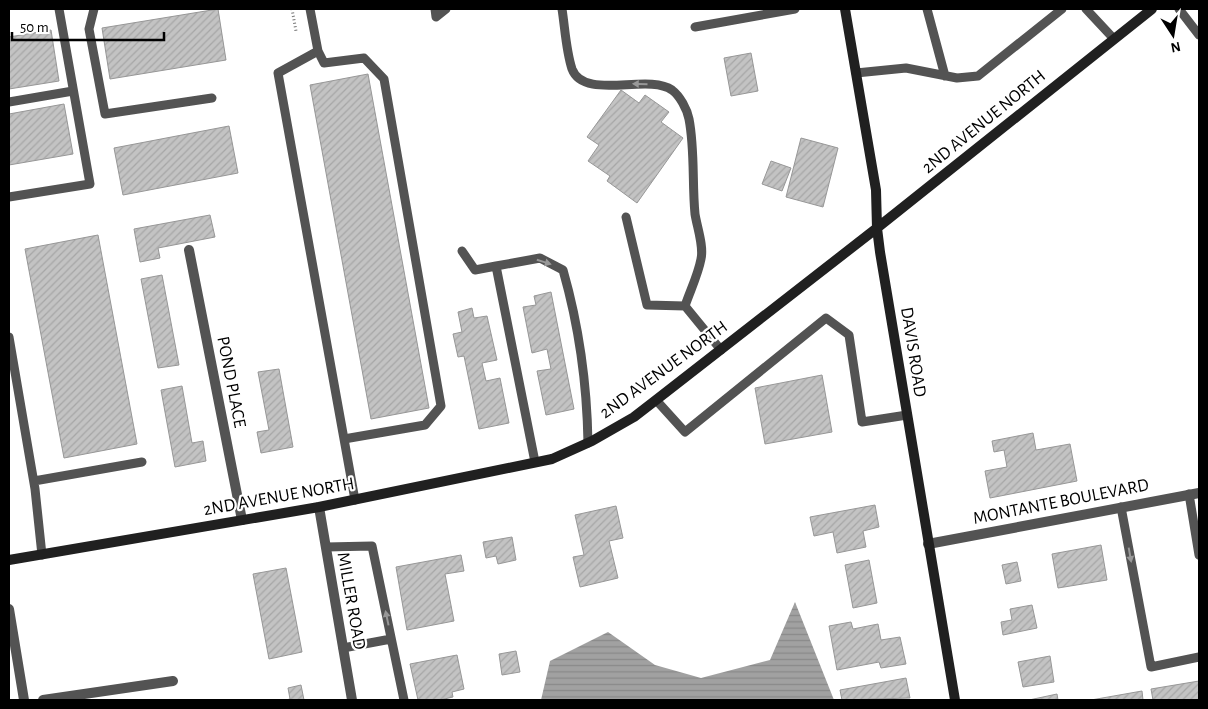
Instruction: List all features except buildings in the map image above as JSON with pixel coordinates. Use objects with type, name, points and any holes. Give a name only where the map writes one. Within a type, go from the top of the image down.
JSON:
[{"type":"street","name":"DAVIS ROAD","points":[[845,9],[876,190],[877,228],[928,544],[956,700]]},
{"type":"street","name":"2ND AVENUE NORTH","points":[[9,560],[356,500],[552,459],[588,443],[634,417],[877,228],[1152,9]]},
{"type":"street","name":"POND PLACE","points":[[189,250],[242,520]]},
{"type":"street","name":"MONTANTE BOULEVARD","points":[[928,544],[1194,494]]},
{"type":"street","name":"MILLER ROAD","points":[[319,507],[352,700]]},
{"type":"street","points":[[9,609],[24,700]]},
{"type":"street","points":[[43,700],[173,681]]},
{"type":"lane","points":[[9,197],[90,184],[59,9]]},
{"type":"lane","points":[[94,9],[89,29],[105,114],[212,98]]},
{"type":"lane","points":[[310,9],[318,52],[324,63],[364,58],[384,79],[441,406],[425,426],[344,439]]},
{"type":"lane","points":[[434,9],[436,17],[446,9]]},
{"type":"lane","points":[[562,9],[572,69],[579,78],[592,83],[610,86],[656,85],[671,90],[682,102],[689,118],[695,214],[702,257],[685,306]]},
{"type":"lane","points":[[695,28],[794,9]]},
{"type":"lane","points":[[927,9],[945,76]]},
{"type":"lane","points":[[856,73],[906,68],[945,76],[972,78],[983,74],[1062,9]]},
{"type":"lane","points":[[1086,9],[1114,39]]},
{"type":"lane","points":[[1179,9],[1199,34]]},
{"type":"lane","points":[[318,52],[278,73],[356,500]]},
{"type":"lane","points":[[9,102],[74,91]]},
{"type":"lane","points":[[626,217],[647,304],[685,306],[720,350]]},
{"type":"lane","points":[[462,251],[474,270],[540,258],[563,270],[583,364],[588,404],[588,443]]},
{"type":"lane","points":[[496,266],[535,462]]},
{"type":"lane","points":[[656,400],[685,432],[826,318],[849,335],[862,422],[907,414]]},
{"type":"lane","points":[[9,337],[34,481],[42,555]]},
{"type":"lane","points":[[34,481],[142,462]]},
{"type":"lane","points":[[1194,494],[1199,554]]},
{"type":"lane","points":[[1121,508],[1151,667],[1199,657]]},
{"type":"lane","points":[[326,547],[372,546],[404,700]]},
{"type":"lane","points":[[343,648],[391,639]]},
{"type":"path","points":[[292,9],[296,31]]},
{"type":"shaded area","points":[[795,602],[834,700],[541,700],[550,661],[608,632],[655,665],[701,678],[770,660]]}]
